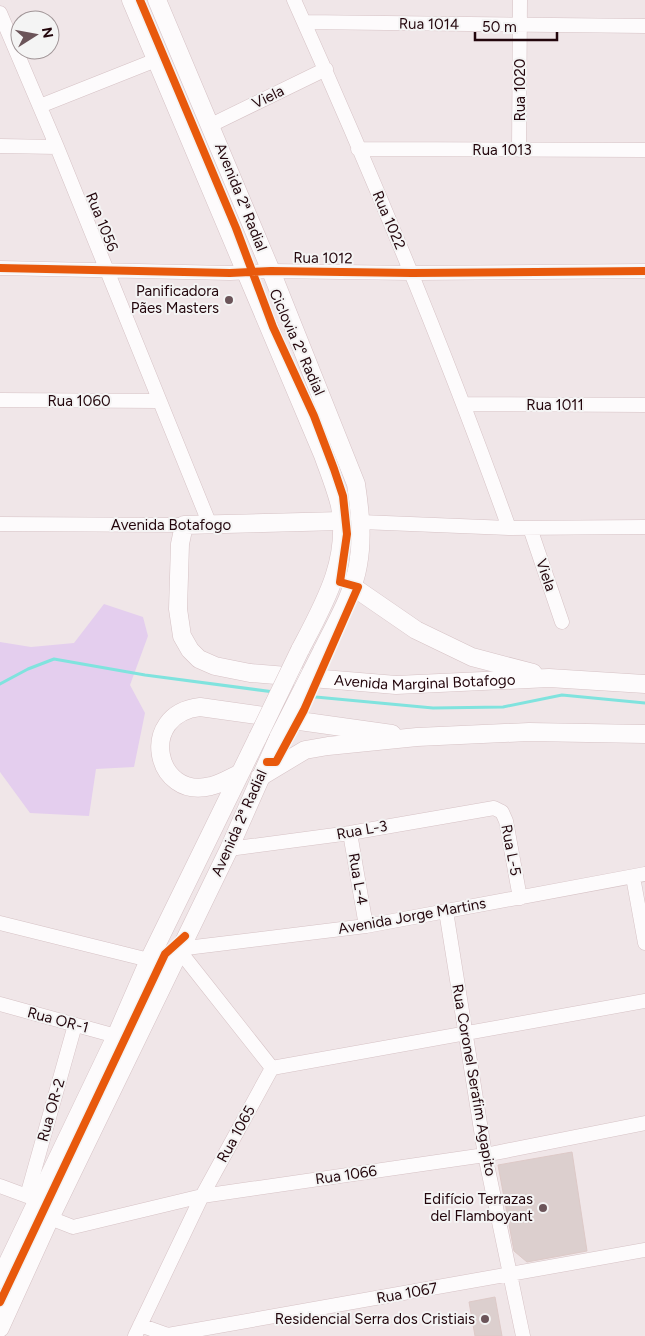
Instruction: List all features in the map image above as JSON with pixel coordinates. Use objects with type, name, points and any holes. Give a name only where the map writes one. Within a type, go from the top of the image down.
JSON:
[{"type":"main road","name":"Avenida 2ª Radial","points":[[0,1279],[5,1259],[34,1196],[116,1036],[149,960],[330,591],[340,557],[340,505],[323,455],[131,0]]},
{"type":"main road","name":"Avenida 2ª Radial","points":[[0,1328],[50,1218],[135,1045],[178,949],[229,849],[279,736],[352,586],[358,566],[361,522],[356,484],[271,270],[157,0]]},
{"type":"main road","points":[[259,306],[271,270]]},
{"type":"main road","name":"Avenida Botafogo","points":[[184,525],[341,521]]},
{"type":"main road","name":"Avenida Marginal Botafogo","points":[[184,525],[180,544],[178,609],[182,636],[190,650],[199,659],[215,666],[250,673],[396,686],[549,678],[645,684]]},
{"type":"main road","points":[[352,586],[416,630],[472,657],[549,678]]},
{"type":"main road","points":[[239,774],[211,787],[190,787],[173,778],[163,764],[160,748],[160,739],[167,724],[185,710],[200,707],[417,737]]},
{"type":"main road","points":[[260,777],[305,750],[417,737],[529,732],[645,734]]},
{"type":"main road","points":[[178,949],[171,940],[188,904],[183,892]]},
{"type":"street","name":"Rua 1022","points":[[294,0],[326,69],[358,149],[412,273],[465,404],[509,528]]},
{"type":"street","name":"Rua 1020","points":[[519,150],[520,0]]},
{"type":"street","name":"Rua 1056","points":[[1,17],[57,147],[210,525]]},
{"type":"street","name":"Rua 1014","points":[[304,22],[645,26]]},
{"type":"street","points":[[40,106],[156,60]]},
{"type":"street","name":"Viela","points":[[211,125],[326,69]]},
{"type":"street","points":[[0,146],[57,147]]},
{"type":"street","name":"Rua 1013","points":[[358,149],[645,150]]},
{"type":"street","name":"Rua 1012","points":[[0,268],[412,273],[645,271]]},
{"type":"street","name":"Rua 1060","points":[[0,400],[159,402]]},
{"type":"street","name":"Rua 1011","points":[[465,404],[645,405]]},
{"type":"street","points":[[361,522],[509,528],[645,527]]},
{"type":"street","name":"Avenida Botafogo","points":[[0,524],[184,525]]},
{"type":"street","name":"Viela","points":[[530,528],[562,622]]},
{"type":"street","name":"Rua L-3","points":[[229,849],[350,833],[494,808]]},
{"type":"street","name":"Rua L-5","points":[[494,808],[502,812],[506,821],[520,898]]},
{"type":"street","name":"Rua L-4","points":[[350,833],[366,926]]},
{"type":"street","points":[[639,876],[645,943]]},
{"type":"street","name":"Avenida Jorge Martins","points":[[178,949],[366,926],[639,876]]},
{"type":"street","name":"Rua Coronel Serafim Agapito","points":[[446,911],[485,1154],[523,1336]]},
{"type":"street","points":[[0,923],[149,960]]},
{"type":"street","points":[[178,949],[272,1068],[645,1001]]},
{"type":"street","name":"Rua OR-1","points":[[1,1007],[116,1036]]},
{"type":"street","name":"Rua OR-2","points":[[34,1196],[75,1025]]},
{"type":"street","name":"Rua 1065","points":[[137,1330],[202,1196],[272,1068]]},
{"type":"street","name":"Rua 1066","points":[[50,1218],[73,1227],[202,1196],[485,1154],[645,1123]]},
{"type":"street","points":[[0,1186],[34,1196]]},
{"type":"street","name":"Rua 1067","points":[[137,1330],[168,1335],[645,1250]]},
{"type":"shaded area","points":[[104,604],[143,617],[148,636],[130,685],[145,713],[134,767],[96,769],[89,816],[30,813],[0,772],[0,642],[31,647],[74,643]]},
{"type":"building","name":"Edifício Terrazas del Flamboyant","points":[[572,1152],[587,1251],[527,1262],[514,1251],[498,1165]]},
{"type":"building","name":"Residencial Serra dos Cristiais","points":[[495,1297],[502,1336],[475,1336],[469,1302]]},
{"type":"waterway","points":[[0,684],[28,669],[54,659],[145,675],[274,692]]},
{"type":"waterway","points":[[305,696],[433,708],[503,707],[562,695],[645,703]]},
{"type":"cycle path","name":"Ciclovia 2º Radial","points":[[140,0],[236,228],[273,327],[314,416],[343,496],[347,534],[340,582],[358,587],[304,710],[276,762],[267,762]]},
{"type":"cycle path","points":[[0,268],[230,273],[271,271],[412,273],[645,271]]},
{"type":"cycle path","points":[[0,1302],[165,954],[185,936]]},
{"type":"place","name":"Panificadora Pães Masters","points":[[229,300]]},
{"type":"place","name":"Edifício Terrazas del Flamboyant","points":[[543,1208]]},
{"type":"place","name":"Residencial Serra dos Cristiais","points":[[485,1319]]}]
